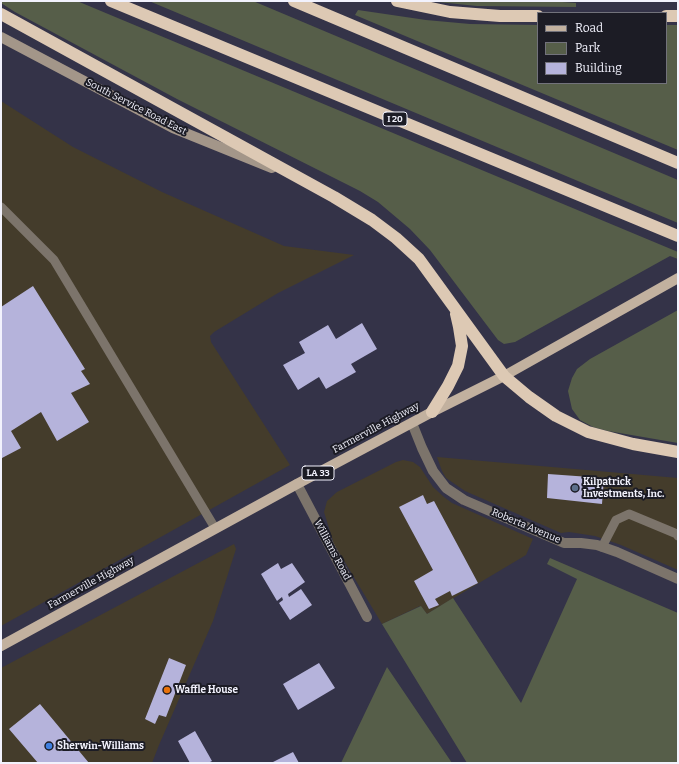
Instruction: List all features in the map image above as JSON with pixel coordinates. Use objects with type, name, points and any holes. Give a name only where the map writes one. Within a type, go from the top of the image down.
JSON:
[{"type":"highway","name":"I 20","points":[[111,1],[678,236]]},
{"type":"highway","points":[[294,1],[678,163]]},
{"type":"highway","points":[[397,1],[450,12],[500,16],[537,16]]},
{"type":"highway","points":[[1,14],[334,197],[372,220],[419,258],[504,376],[529,397],[556,416],[588,432],[633,444],[678,452]]},
{"type":"highway","points":[[667,16],[678,16]]},
{"type":"highway","points":[[432,412],[458,366],[462,346],[454,307]]},
{"type":"main road","name":"South Service Road East","points":[[1,37],[173,128],[297,178]]},
{"type":"main road","name":"Farmerville Highway","points":[[1,646],[215,528],[432,412],[504,376],[678,278]]},
{"type":"street","name":"Roberta Avenue","points":[[412,423],[433,471],[446,488],[464,500],[564,543],[581,543],[602,547],[617,552],[678,579]]},
{"type":"street","name":"Williams Road","points":[[297,484],[367,617]]},
{"type":"lane","points":[[1,208],[54,260],[215,528]]},
{"type":"lane","points":[[602,547],[616,520],[629,514],[678,536]]},
{"type":"shaded area","points":[[1,101],[73,147],[162,192],[284,246],[354,255],[278,293],[214,332],[210,336],[211,342],[290,465],[1,626]]},
{"type":"shaded area","points":[[437,457],[678,478],[678,570],[621,545],[595,536],[569,532],[561,533],[465,491],[446,478]]},
{"type":"shaded area","points":[[403,460],[413,462],[420,467],[433,487],[452,503],[533,539],[526,555],[427,614],[420,606],[382,624],[334,544],[324,512],[327,501],[337,492],[396,462]]},
{"type":"shaded area","points":[[234,544],[236,549],[213,621],[152,763],[1,763],[1,668]]},
{"type":"green space","points":[[1,1],[77,1],[678,252],[678,259],[670,256],[515,342],[504,344],[498,340],[430,250],[410,229],[378,202],[360,191],[177,99],[15,12],[1,3]]},
{"type":"green space","points":[[149,1],[253,1],[678,180],[678,223]]},
{"type":"green space","points":[[428,1],[549,1],[576,3],[576,7],[477,6]]},
{"type":"green space","points":[[358,10],[426,20],[470,24],[537,25],[537,84],[667,84],[667,25],[678,25],[678,150],[355,15]]},
{"type":"green space","points":[[678,310],[678,443],[608,431],[593,427],[580,420],[572,409],[568,391],[572,378],[577,369],[590,359]]},
{"type":"green space","points":[[550,558],[678,613],[678,763],[467,763],[382,624],[421,606],[427,614],[453,598],[521,703],[577,579],[547,564]]},
{"type":"green space","points":[[387,667],[452,763],[341,763]]},
{"type":"building","points":[[33,286],[85,369],[81,371],[90,384],[71,393],[89,422],[57,441],[41,412],[11,431],[21,448],[2,458],[1,307]]},
{"type":"building","points":[[362,323],[377,349],[351,364],[356,372],[326,389],[319,377],[298,390],[283,365],[305,353],[299,342],[328,325],[336,339]]},
{"type":"building","name":"Kilpatrick Investments, Inc.","points":[[548,474],[604,478],[602,504],[547,498]]},
{"type":"building","points":[[423,495],[427,504],[434,501],[478,583],[452,596],[450,591],[435,599],[439,605],[429,609],[414,581],[433,570],[399,507]]},
{"type":"building","points":[[278,563],[281,569],[292,563],[305,582],[288,594],[289,597],[301,589],[312,605],[290,620],[279,603],[283,600],[282,597],[277,601],[261,574]]},
{"type":"building","name":"Waffle House","points":[[169,658],[186,665],[166,717],[159,715],[155,724],[145,719]]},
{"type":"building","points":[[319,663],[335,688],[298,710],[283,684]]},
{"type":"building","name":"Sherwin-Williams","points":[[40,704],[89,763],[38,763],[9,729]]},
{"type":"building","points":[[195,731],[212,761],[208,763],[190,763],[178,741]]},
{"type":"building","points":[[293,752],[299,763],[271,763]]},
{"type":"place","name":"Kilpatrick Investments, Inc.","points":[[575,488]]},
{"type":"place","name":"Waffle House","points":[[167,690]]},
{"type":"place","name":"Sherwin-Williams","points":[[49,746]]}]
